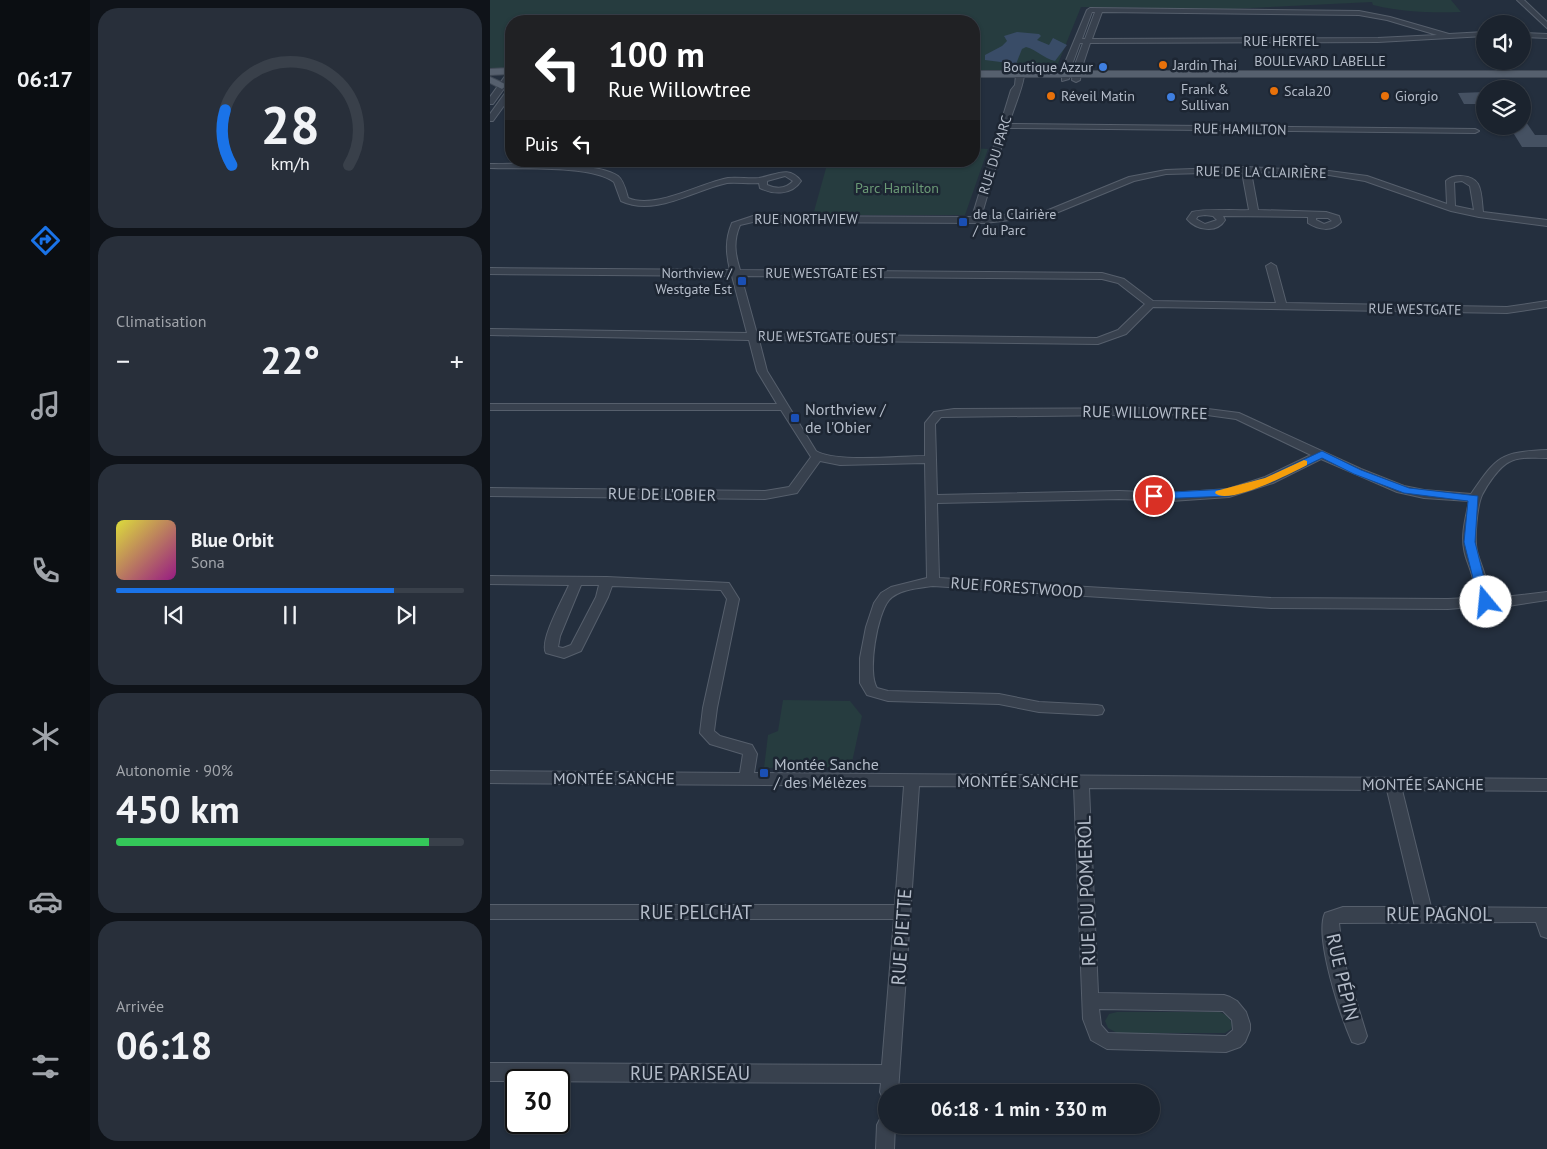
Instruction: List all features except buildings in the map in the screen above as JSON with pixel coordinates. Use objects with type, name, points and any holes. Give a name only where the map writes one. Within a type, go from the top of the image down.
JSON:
[{"type":"main road","points":[[490,72],[505,74]]},
{"type":"main road","name":"BOULEVARD LABELLE","points":[[1076,77],[1547,74]]},
{"type":"main road","name":"BOULEVARD LABELLE","points":[[980,75],[1016,81],[1065,77],[1547,78]]},
{"type":"main road","points":[[490,79],[505,76]]},
{"type":"main road","name":"BOULEVARD LABELLE","points":[[980,79],[1016,81],[1065,77]]},
{"type":"main road","points":[[490,79],[502,86]]},
{"type":"street","points":[[1520,0],[1547,26]]},
{"type":"street","points":[[1065,77],[1090,10],[1359,13],[1388,18],[1446,34]]},
{"type":"street","points":[[1076,77],[1099,10]]},
{"type":"street","name":"RUE HERTEL","points":[[1078,42],[1378,40],[1446,34],[1476,34]]},
{"type":"street","points":[[1531,35],[1547,36]]},
{"type":"street","name":"RUE DU PARC","points":[[976,220],[1005,126],[1016,81]]},
{"type":"street","points":[[490,102],[505,82]]},
{"type":"street","points":[[490,119],[505,99]]},
{"type":"street","name":"RUE HAMILTON","points":[[1005,126],[1475,131]]},
{"type":"street","points":[[490,166],[505,167]]},
{"type":"street","points":[[508,167],[598,172],[616,179],[624,199],[636,204],[654,202],[726,182],[763,180]]},
{"type":"street","points":[[1246,169],[1254,212]]},
{"type":"street","name":"RUE DE LA CLAIRIÈRE","points":[[976,220],[1048,213],[1132,179],[1166,172],[1246,169],[1329,172],[1367,179],[1451,208],[1479,214],[1547,222]]},
{"type":"street","points":[[1451,208],[1450,182],[1465,179],[1474,185],[1479,214]]},
{"type":"street","points":[[1216,214],[1254,212],[1313,215]]},
{"type":"street","name":"RUE NORTHVIEW","points":[[817,457],[810,450],[782,407],[762,371],[730,251],[730,241],[735,224],[743,220],[976,220]]},
{"type":"street","points":[[1271,266],[1282,307]]},
{"type":"street","name":"RUE WESTGATE EST","points":[[490,271],[1102,276],[1121,281],[1151,304]]},
{"type":"street","name":"RUE WESTGATE","points":[[1151,304],[1507,310],[1547,304]]},
{"type":"street","name":"RUE WESTGATE OUEST","points":[[490,332],[1063,342],[1098,340],[1122,332],[1151,304]]},
{"type":"street","points":[[490,407],[782,407]]},
{"type":"street","name":"RUE WILLOWTREE","points":[[933,582],[932,499],[929,459],[930,423],[938,414],[954,412],[1200,411],[1239,416],[1273,434],[1322,454],[1358,472],[1408,491],[1474,498]]},
{"type":"street","points":[[932,499],[1119,495],[1171,496],[1229,493],[1269,480],[1322,454]]},
{"type":"street","points":[[1477,598],[1480,586],[1469,536],[1474,498],[1499,464],[1506,459],[1521,455],[1547,454]]},
{"type":"street","points":[[817,457],[846,462],[929,459]]},
{"type":"street","name":"RUE DE L'OBIER","points":[[490,492],[765,495],[793,490],[817,457]]},
{"type":"street","points":[[490,580],[607,581],[725,586],[733,599],[708,714],[707,733],[715,740],[747,749],[750,754],[746,779]]},
{"type":"street","points":[[577,581],[553,636],[551,650],[564,652],[576,648],[607,581]]},
{"type":"street","name":"RUE FORESTWOOD","points":[[1097,710],[1040,707],[1013,700],[883,695],[871,691],[866,675],[871,631],[878,605],[892,592],[911,585],[933,582],[1271,603],[1448,604],[1471,602],[1477,598],[1495,603],[1547,596]]},
{"type":"street","name":"MONTÉE SANCHE","points":[[490,777],[1547,785]]},
{"type":"street","name":"RUE PIETTE","points":[[889,1084],[912,781]]},
{"type":"street","name":"RUE DU POMEROL","points":[[1081,782],[1090,1001],[1094,1030],[1102,1039],[1107,1041],[1226,1044],[1235,1041],[1242,1032],[1242,1021],[1238,1011],[1224,1003],[1090,1001]]},
{"type":"street","points":[[1393,784],[1424,914]]},
{"type":"street","name":"RUE PELCHAT","points":[[490,912],[902,912]]},
{"type":"street","name":"RUE PAGNOL","points":[[1331,918],[1343,914],[1544,915]]},
{"type":"street","points":[[1544,915],[1547,931]]},
{"type":"street","name":"RUE PÉPIN","points":[[1331,918],[1337,963],[1346,1004],[1358,1036]]},
{"type":"street","name":"RUE PARISEAU","points":[[490,1072],[890,1074]]},
{"type":"street","points":[[885,1149],[886,1134]]},
{"type":"green space","points":[[490,0],[1451,0],[1461,12],[1405,11],[1373,5],[1372,2],[1230,9],[1081,7],[1055,71],[980,70],[980,15],[505,15],[505,69],[490,69]]},
{"type":"green space","name":"Parc Hamilton","points":[[980,148],[988,149],[965,215],[813,215],[826,167],[980,167]]},
{"type":"green space","points":[[783,700],[850,701],[862,716],[851,767],[764,768],[768,735],[778,731]]},
{"type":"green space","points":[[1117,1012],[1220,1012],[1228,1016],[1232,1024],[1231,1029],[1225,1033],[1117,1033],[1108,1028],[1105,1021],[1109,1014]]},
{"type":"water","points":[[1017,32],[1039,34],[1041,36],[1037,40],[1049,45],[1053,38],[1067,45],[1055,61],[1026,47],[1022,49],[1016,64],[985,60],[985,55],[1002,46],[1007,41],[1004,36]]},
{"type":"slow traffic","points":[[1220,493],[1229,493],[1269,480],[1304,463]]},
{"type":"place","name":"Jardin Thai","points":[[1163,65]]},
{"type":"place","name":"Boutique Azzur","points":[[1103,67]]},
{"type":"place","name":"Scala20","points":[[1274,91]]},
{"type":"place","name":"Réveil Matin","points":[[1051,96]]},
{"type":"place","name":"Giorgio","points":[[1385,96]]},
{"type":"place","name":"Frank & Sullivan","points":[[1171,97]]},
{"type":"place","name":"de la Clairière / du Parc","points":[[963,222]]},
{"type":"place","name":"Northview / Westgate Est","points":[[742,281]]},
{"type":"place","name":"Northview / de l'Obier","points":[[795,418]]},
{"type":"place","name":"Montée Sanche / des Mélèzes","points":[[764,773]]},
{"type":"route","points":[[1154,496],[1229,493],[1269,480],[1322,454],[1358,472],[1408,491],[1474,498],[1469,536],[1480,586],[1477,598],[1486,602]]}]
